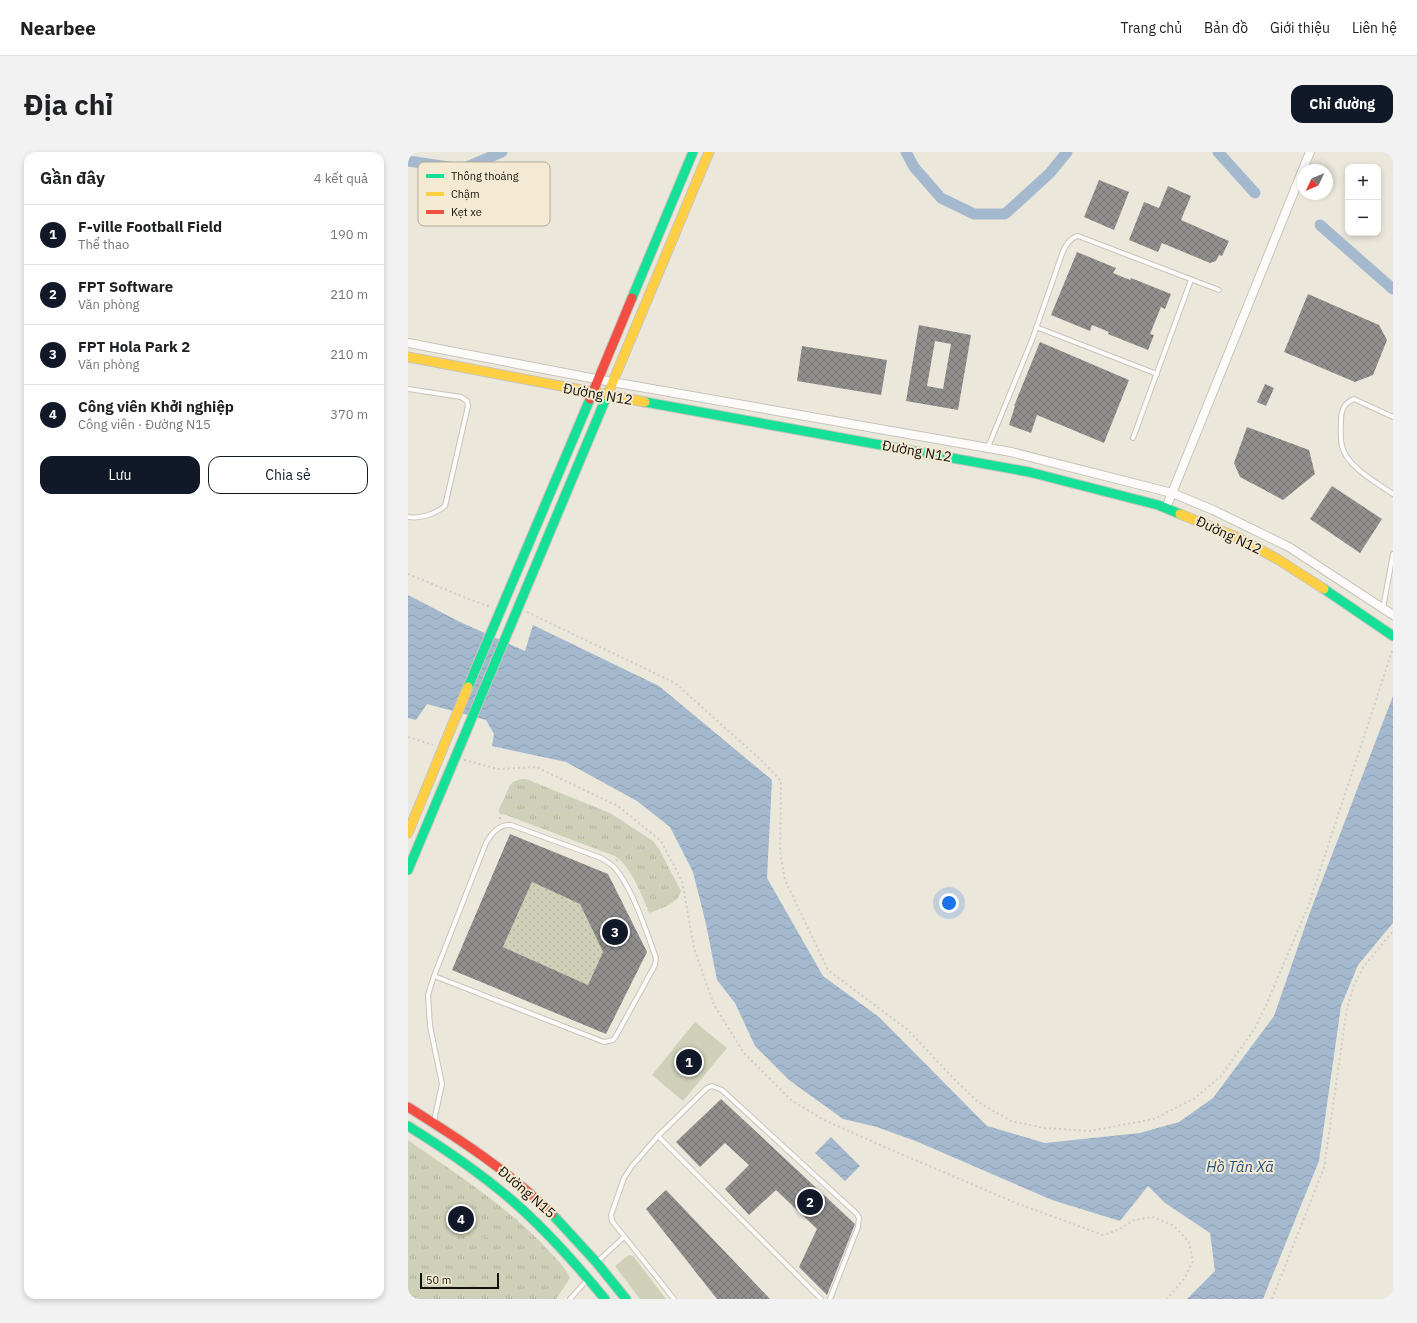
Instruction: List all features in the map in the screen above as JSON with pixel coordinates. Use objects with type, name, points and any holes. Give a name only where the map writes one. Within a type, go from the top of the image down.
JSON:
[{"type":"street","points":[[408,833],[500,610],[593,394],[694,152]]},
{"type":"street","points":[[408,870],[709,152]]},
{"type":"street","points":[[1166,508],[1310,152]]},
{"type":"street","name":"Đường N12","points":[[408,343],[612,382],[1011,452],[1172,493],[1214,510],[1289,547],[1393,615]]},
{"type":"street","name":"Đường N12","points":[[408,358],[593,394],[798,429],[1029,472],[1166,508],[1239,538],[1279,560],[1393,636]]},
{"type":"street","name":"Đường N15","points":[[408,1108],[474,1149],[523,1186],[557,1218],[604,1270],[626,1299]]},
{"type":"street","name":"Đường N15","points":[[408,1126],[465,1162],[488,1179],[526,1212],[589,1278],[605,1299]]},
{"type":"lane","points":[[988,448],[1036,327],[1065,246],[1074,237],[1078,236],[1219,290]]},
{"type":"lane","points":[[1133,438],[1191,280]]},
{"type":"lane","points":[[1036,327],[1157,374]]},
{"type":"lane","points":[[408,388],[462,398],[467,401],[468,406],[468,412],[445,506],[438,512],[425,516],[413,518],[408,517]]},
{"type":"lane","points":[[1393,417],[1354,399],[1348,402],[1343,408],[1341,420],[1342,447],[1346,456],[1357,467],[1393,494]]},
{"type":"lane","points":[[1383,608],[1393,554]]},
{"type":"lane","points":[[434,976],[604,1042],[610,1042],[616,1036],[655,965],[656,958],[625,883],[619,872],[613,866],[601,858],[511,825],[504,825],[491,834],[486,843],[434,976],[428,995],[430,1026],[442,1084],[434,1124]]},
{"type":"lane","points":[[674,1299],[612,1221],[612,1215],[624,1178],[632,1166],[658,1136],[707,1088],[712,1086],[719,1088],[856,1212],[859,1218],[858,1227],[830,1299]]},
{"type":"lane","points":[[658,1136],[821,1299]]},
{"type":"lane","points":[[596,1262],[624,1237]]},
{"type":"lane","points":[[570,1299],[589,1278]]},
{"type":"path","points":[[408,574],[500,610]]},
{"type":"path","points":[[517,613],[524,610],[675,683],[761,760],[781,781],[780,851],[785,880],[828,970],[908,1030],[952,1078],[978,1102],[1011,1121],[1044,1128],[1089,1131],[1154,1119],[1195,1098],[1222,1075],[1254,1028],[1267,1003],[1309,904],[1393,648]]},
{"type":"path","points":[[408,737],[444,748]]},
{"type":"path","points":[[456,756],[467,761],[498,769],[536,767],[618,806],[661,841],[682,881],[694,948],[714,1004],[744,1053],[791,1100],[824,1120],[887,1148],[1016,1203],[1103,1235],[1118,1230],[1134,1220],[1153,1217],[1174,1226],[1190,1242],[1193,1261],[1184,1279],[1167,1299]]},
{"type":"path","points":[[502,826],[500,816],[512,787],[524,782],[603,814],[650,842],[657,851],[678,892],[675,898],[639,914]]},
{"type":"path","points":[[504,807],[521,800],[537,808],[575,809],[610,833],[645,851],[658,882],[658,888],[653,898],[639,914]]},
{"type":"path","points":[[537,808],[543,822],[539,835]]},
{"type":"path","points":[[575,809],[578,834]]},
{"type":"path","points":[[543,822],[585,837],[610,833]]},
{"type":"path","points":[[613,866],[630,843]]},
{"type":"path","points":[[645,851],[654,848]]},
{"type":"path","points":[[1272,1299],[1324,1168],[1346,1016],[1354,985],[1364,966],[1393,931]]},
{"type":"path","points":[[408,1250],[427,1235],[438,1233],[460,1240],[477,1239],[496,1235],[526,1212]]},
{"type":"green space","points":[[521,779],[526,779],[610,813],[653,841],[659,849],[681,891],[676,899],[668,905],[650,913],[631,874],[615,856],[498,812],[510,785]]},
{"type":"green space","points":[[532,882],[580,904],[603,952],[588,985],[503,947]]},
{"type":"green space","points":[[695,1022],[727,1048],[683,1101],[652,1075]]},
{"type":"green space","points":[[408,1140],[463,1178],[532,1233],[556,1259],[570,1278],[556,1299],[408,1299]]},
{"type":"green space","points":[[629,1255],[633,1256],[666,1299],[640,1299],[615,1266]]},
{"type":"water","name":"Hồ Tân Xã","points":[[408,595],[460,622],[525,651],[533,625],[659,686],[772,780],[767,878],[823,976],[879,1017],[987,1126],[1045,1143],[1140,1133],[1179,1122],[1213,1098],[1274,1016],[1310,912],[1393,696],[1393,923],[1358,965],[1341,1006],[1319,1161],[1263,1299],[1187,1299],[1215,1271],[1210,1233],[1165,1203],[1148,1186],[1120,1221],[1052,1200],[918,1142],[877,1127],[843,1119],[789,1080],[755,1046],[735,1003],[717,980],[706,924],[693,872],[670,827],[637,801],[566,762],[492,746],[494,734],[486,720],[427,704],[416,720],[408,718]]},
{"type":"water","points":[[831,1137],[860,1166],[845,1181],[815,1153]]},
{"type":"building","points":[[1099,180],[1129,192],[1114,230],[1084,217]]},
{"type":"building","points":[[1168,186],[1191,196],[1181,220],[1229,241],[1222,256],[1219,255],[1216,261],[1210,263],[1162,243],[1158,252],[1129,240],[1144,202],[1159,208]]},
{"type":"building","points":[[1077,252],[1116,268],[1113,273],[1130,280],[1131,278],[1171,294],[1165,309],[1161,307],[1150,334],[1154,335],[1148,350],[1108,334],[1109,332],[1092,325],[1090,331],[1051,315]]},
{"type":"building","points":[[1308,294],[1379,325],[1387,340],[1373,375],[1355,382],[1284,352]]},
{"type":"building","points":[[919,325],[971,335],[958,410],[906,401]],"holes":[[[935,341],[951,344],[943,389],[927,386]]]},
{"type":"building","points":[[1040,342],[1129,380],[1104,443],[1037,415],[1031,433],[1009,425],[1014,406]]},
{"type":"building","points":[[802,346],[887,360],[881,395],[797,381]]},
{"type":"building","points":[[1265,384],[1274,388],[1266,406],[1257,402]]},
{"type":"building","points":[[1247,427],[1309,450],[1315,474],[1283,500],[1240,477],[1234,463]]},
{"type":"building","points":[[1332,486],[1382,519],[1360,553],[1310,519]]},
{"type":"building","points":[[510,834],[608,874],[647,952],[606,1034],[452,970]],"holes":[[[532,882],[580,904],[603,952],[588,985],[503,947]]]},
{"type":"building","points":[[721,1099],[855,1224],[827,1295],[799,1267],[817,1229],[776,1190],[749,1215],[725,1189],[749,1165],[725,1143],[700,1167],[676,1142]]},
{"type":"building","points":[[666,1190],[770,1299],[717,1299],[646,1209]]},
{"type":"waterway","points":[[478,162],[502,152]]},
{"type":"waterway","points":[[906,152],[914,167],[941,198],[974,214],[1005,214],[1050,173],[1067,152]]},
{"type":"waterway","points":[[1218,152],[1255,193]]},
{"type":"waterway","points":[[408,161],[418,162]]},
{"type":"waterway","points":[[1320,225],[1393,289]]},
{"type":"traffic: fast","points":[[632,298],[693,152]]},
{"type":"traffic: fast","points":[[408,870],[609,391]]},
{"type":"traffic: fast","points":[[468,687],[590,399]]},
{"type":"traffic: fast","points":[[645,402],[1029,472],[1158,505],[1180,514]]},
{"type":"traffic: fast","points":[[1324,589],[1393,636]]},
{"type":"traffic: fast","points":[[408,1126],[463,1162],[515,1203],[562,1249],[605,1299]]},
{"type":"traffic: fast","points":[[552,1214],[597,1263],[626,1299]]},
{"type":"traffic: slow","points":[[609,391],[709,152]]},
{"type":"traffic: slow","points":[[408,357],[645,402]]},
{"type":"traffic: slow","points":[[1180,514],[1239,538],[1279,560],[1324,589]]},
{"type":"traffic: slow","points":[[408,833],[468,687]]},
{"type":"traffic: jam","points":[[590,399],[632,298]]},
{"type":"traffic: jam","points":[[408,1107],[483,1156],[536,1198],[552,1214]]},
{"type":"place","name":"FPT Hola Park 2","points":[[615,932]]},
{"type":"place","name":"F-ville Football Field","points":[[689,1062]]},
{"type":"place","name":"FPT Software","points":[[810,1202]]},
{"type":"place","name":"Công viên Khởi nghiệp","points":[[461,1219]]}]
